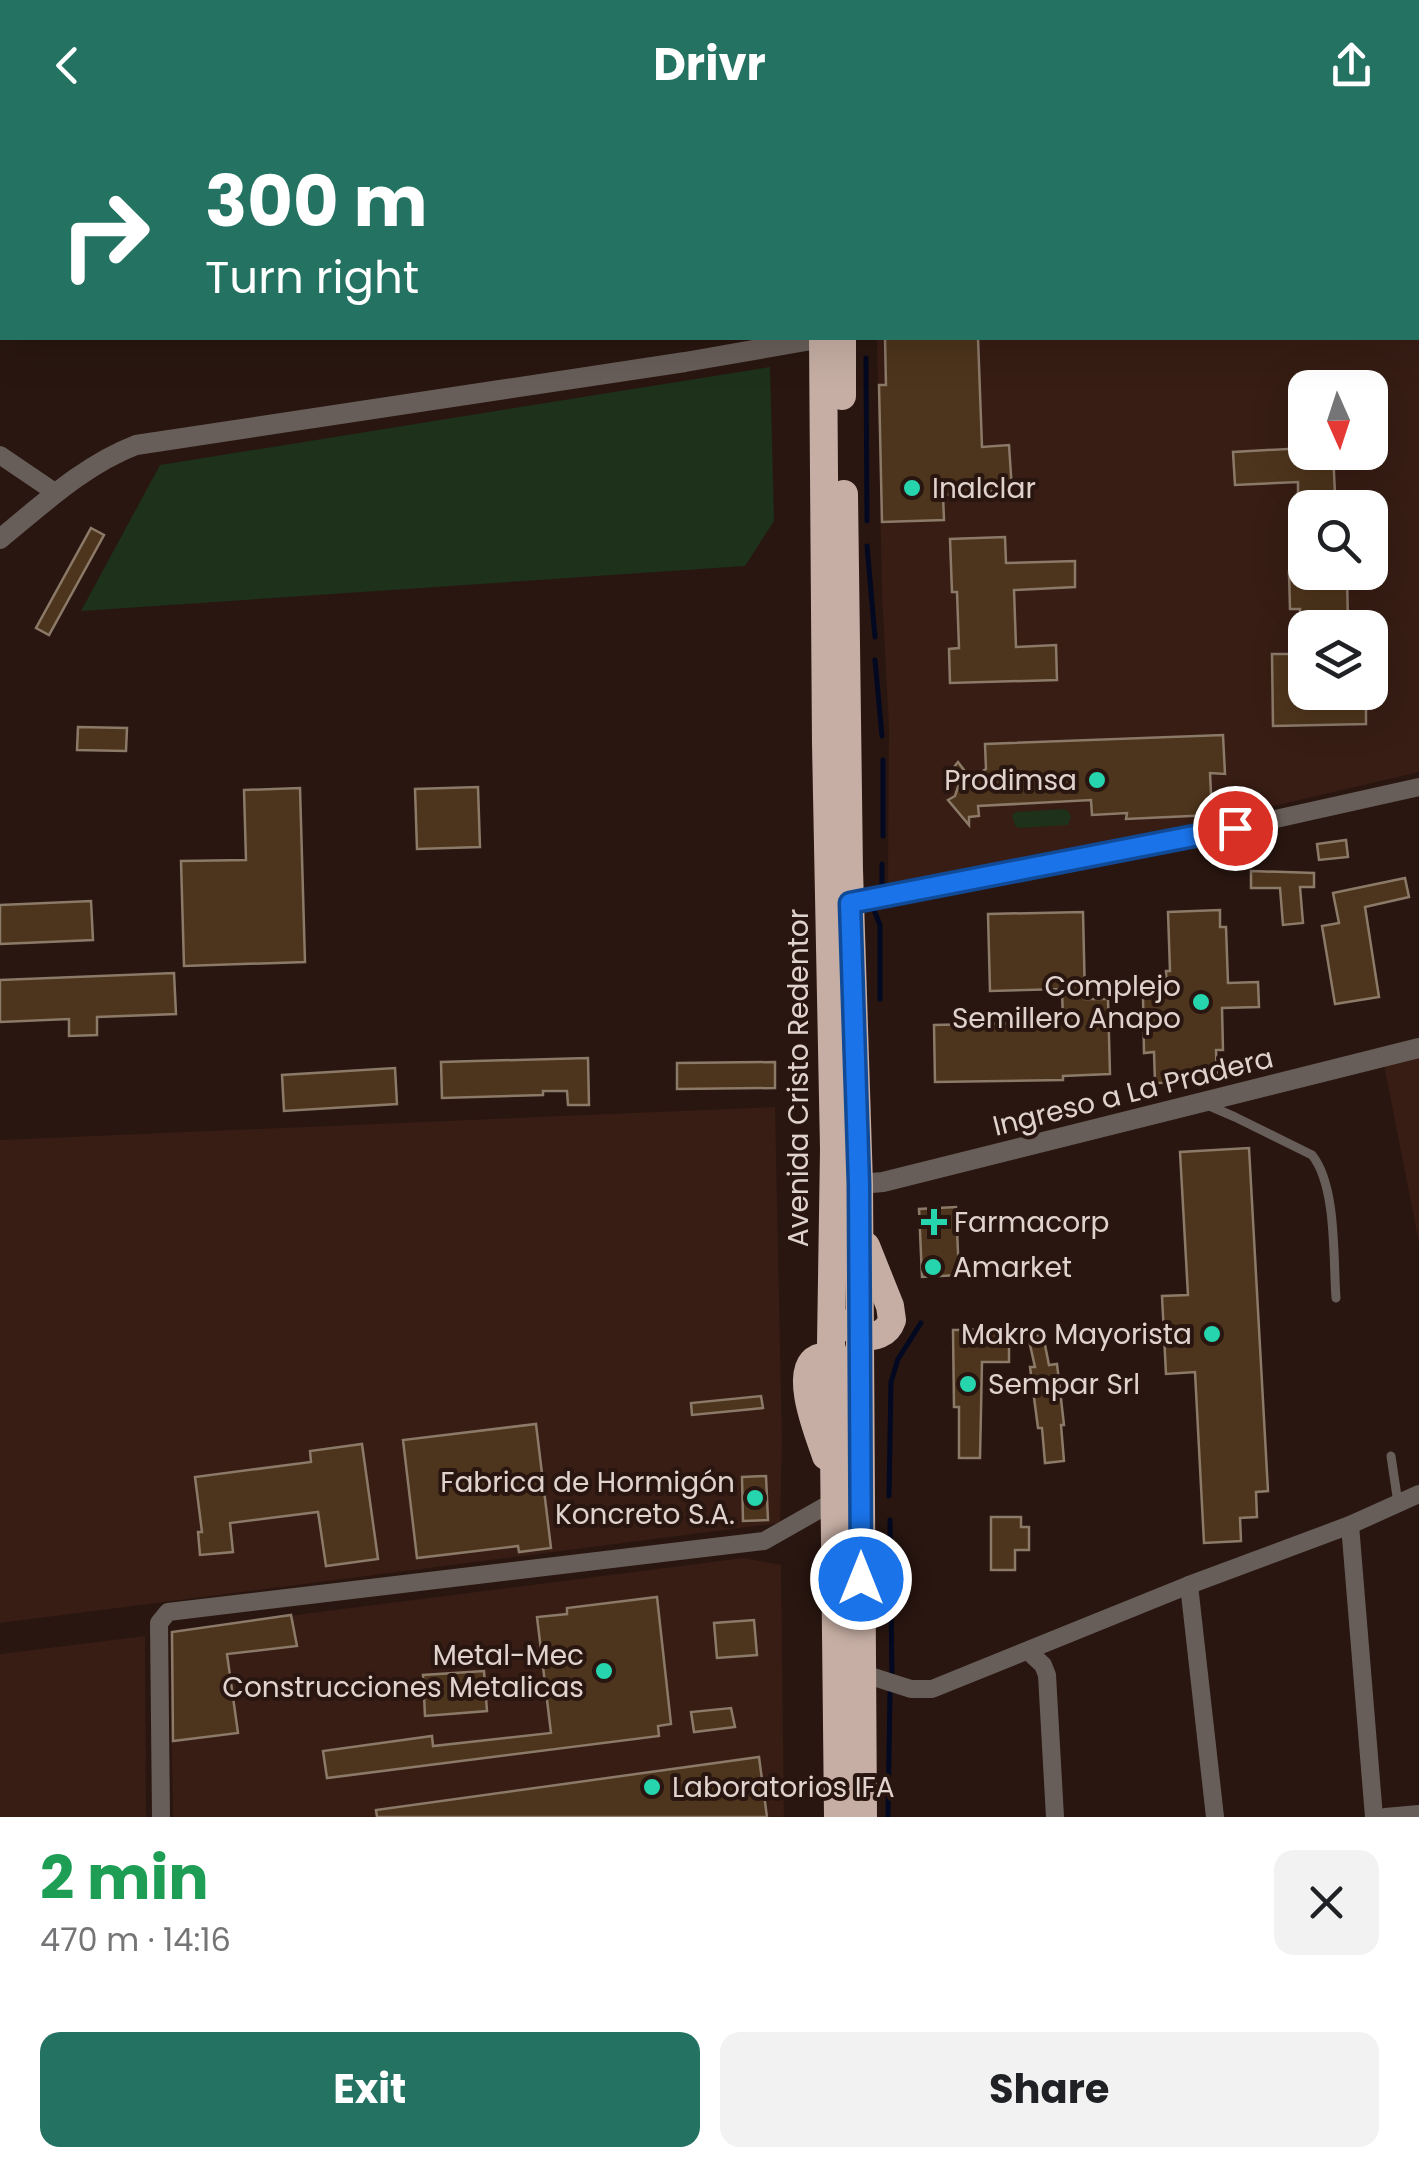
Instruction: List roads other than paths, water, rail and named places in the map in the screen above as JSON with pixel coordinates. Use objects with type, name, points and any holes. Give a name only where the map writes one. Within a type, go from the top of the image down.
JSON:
[{"type":"highway","name":"Avenida Cristo Redentor","points":[[823,340],[834,1149],[831,1344],[834,1357],[849,1366],[852,1452],[844,1497]]},
{"type":"highway","name":"Avenida Cristo Redentor","points":[[842,340],[859,1220],[892,1315],[884,1332],[860,1337]]},
{"type":"highway","points":[[834,1149],[842,1193],[846,1312],[851,1329],[860,1337],[844,1497],[838,1817]]},
{"type":"highway","points":[[834,1357],[822,1356],[811,1363],[806,1386],[824,1452],[844,1497],[862,1674],[863,1817]]},
{"type":"street","points":[[0,539],[109,456],[136,445],[812,340]]},
{"type":"street","points":[[0,455],[56,493]]},
{"type":"street","points":[[850,903],[1219,832],[1419,787]]},
{"type":"street","name":"Ingreso a La Pradera","points":[[859,1184],[883,1182],[1419,1048]]},
{"type":"street","points":[[862,1674],[911,1689],[932,1689],[1350,1525],[1419,1494]]},
{"type":"street","points":[[161,1817],[160,1623],[168,1612],[764,1542],[844,1497]]},
{"type":"street","points":[[1350,1525],[1374,1817]]},
{"type":"street","points":[[1189,1585],[1214,1817]]},
{"type":"street","points":[[1028,1651],[1043,1665],[1047,1675],[1055,1817]]},
{"type":"street","points":[[1386,1817],[1419,1814]]},
{"type":"lane","points":[[1202,1104],[1312,1155],[1321,1166],[1328,1189],[1336,1298]]},
{"type":"lane","points":[[1391,1456],[1398,1503]]},
{"type":"waterway","points":[[866,358],[867,521]]},
{"type":"waterway","points":[[867,546],[875,637]]},
{"type":"waterway","points":[[875,660],[882,736]]},
{"type":"waterway","points":[[883,760],[883,836]]},
{"type":"waterway","points":[[882,864],[882,885]]},
{"type":"waterway","points":[[874,910],[880,925],[880,999]]},
{"type":"waterway","points":[[889,1496],[891,1382],[898,1359],[921,1323]]},
{"type":"waterway","points":[[890,1520],[892,1676]]},
{"type":"waterway","points":[[888,1817],[890,1693]]},
{"type":"place","name":"Inalclar","points":[[912,488]]},
{"type":"place","name":"Prodimsa","points":[[1097,780]]},
{"type":"place","name":"Complejo Semillero Anapo","points":[[1201,1002]]},
{"type":"place","name":"Farmacorp","points":[[934,1222]]},
{"type":"place","name":"Amarket","points":[[933,1267]]},
{"type":"place","name":"Makro Mayorista","points":[[1212,1334]]},
{"type":"place","name":"Sempar Srl","points":[[968,1384]]},
{"type":"place","name":"Fabrica de Hormigón Koncreto S.A.","points":[[755,1498]]},
{"type":"place","name":"Metal-Mec Construcciones Metalicas","points":[[604,1671]]},
{"type":"place","name":"Laboratorios IFA","points":[[652,1787]]}]
